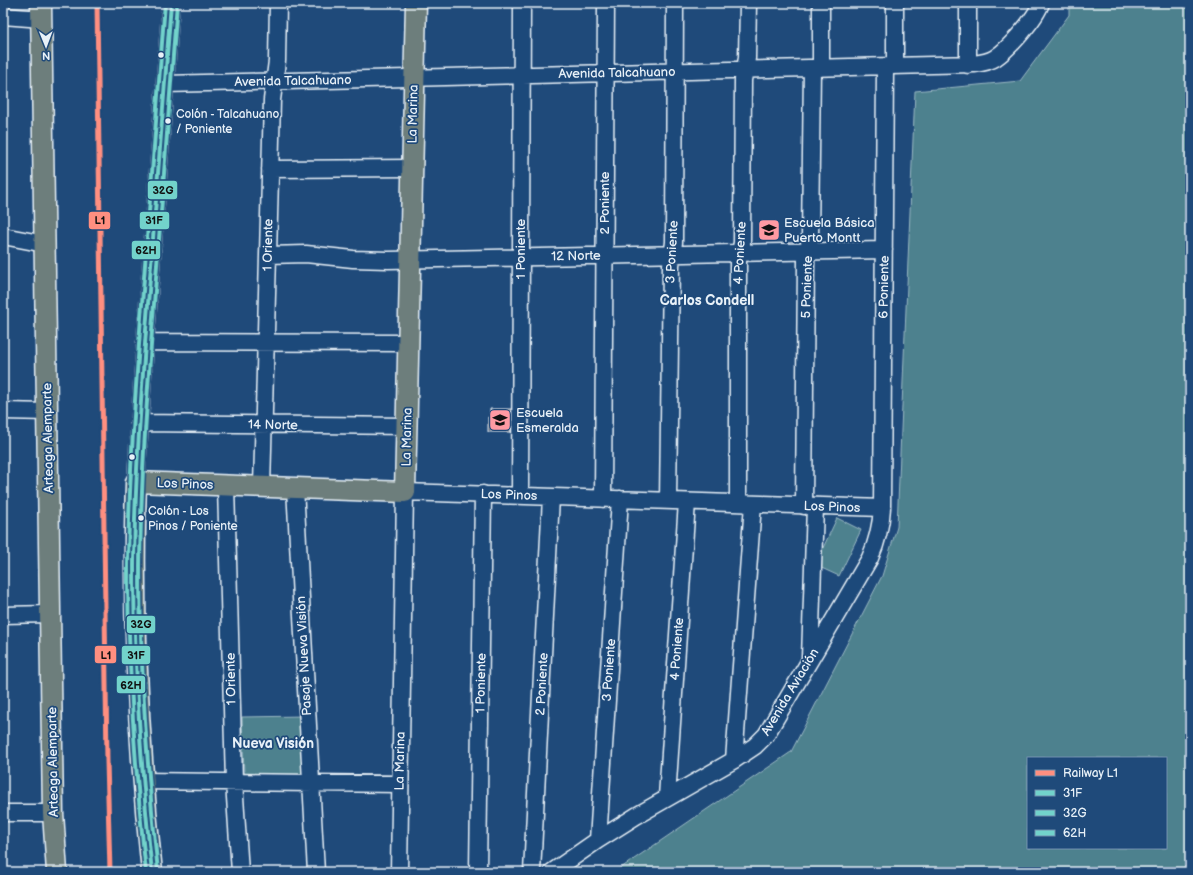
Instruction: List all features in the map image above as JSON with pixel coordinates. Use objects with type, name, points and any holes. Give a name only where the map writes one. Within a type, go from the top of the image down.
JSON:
[{"type":"main road","name":"La Marina","points":[[406,492],[416,3]]},
{"type":"main road","name":"Arteaga Alemparte","points":[[42,11],[53,813],[57,872]]},
{"type":"main road","name":"Los Pinos","points":[[136,482],[406,492]]},
{"type":"main road","points":[[136,482],[134,560],[135,645],[143,781],[152,872]]},
{"type":"street","points":[[136,482],[139,423],[171,3]]},
{"type":"street","name":"1 Oriente","points":[[262,487],[272,100],[278,61],[278,3]]},
{"type":"street","name":"1 Poniente","points":[[520,496],[522,3]]},
{"type":"street","name":"2 Poniente","points":[[603,499],[606,3]]},
{"type":"street","name":"3 Poniente","points":[[668,501],[670,265],[674,242],[675,3]]},
{"type":"street","name":"4 Poniente","points":[[746,504],[738,260],[742,243],[743,80],[748,58],[748,3]]},
{"type":"street","name":"5 Poniente","points":[[810,506],[806,260],[810,240],[816,68],[820,3]]},
{"type":"street","name":"6 Poniente","points":[[882,508],[884,250],[890,66],[895,3]]},
{"type":"street","points":[[968,3],[968,64]]},
{"type":"street","name":"Avenida Talcahuano","points":[[165,84],[606,74],[981,63],[999,55],[1032,20],[1041,3]]},
{"type":"street","points":[[3,16],[42,11]]},
{"type":"street","points":[[270,169],[412,168]]},
{"type":"street","points":[[3,236],[45,244]]},
{"type":"street","name":"12 Norte","points":[[268,255],[306,254],[368,260],[410,260],[884,250]]},
{"type":"street","points":[[145,342],[409,343]]},
{"type":"street","points":[[3,411],[48,412]]},
{"type":"street","name":"14 Norte","points":[[139,423],[407,426]]},
{"type":"street","name":"1 Oriente","points":[[226,486],[234,782],[240,872]]},
{"type":"street","name":"Pasaje Nueva Visión","points":[[295,488],[316,872]]},
{"type":"street","name":"Los Pinos","points":[[406,492],[882,508]]},
{"type":"street","name":"La Marina","points":[[398,872],[406,492]]},
{"type":"street","name":"1 Poniente","points":[[478,872],[483,494]]},
{"type":"street","name":"2 Poniente","points":[[532,872],[551,497]]},
{"type":"street","name":"3 Poniente","points":[[598,840],[620,499]]},
{"type":"street","name":"4 Poniente","points":[[667,797],[687,502]]},
{"type":"street","points":[[734,760],[746,504]]},
{"type":"street","points":[[810,506],[810,660]]},
{"type":"street","name":"Avenida Aviación","points":[[552,872],[598,840],[667,797],[734,760],[755,746],[766,735],[872,552],[879,534],[882,508]]},
{"type":"street","points":[[3,615],[50,614]]},
{"type":"street","points":[[143,781],[400,784]]},
{"type":"street","points":[[3,813],[53,813]]},
{"type":"green space","points":[[1069,3],[1190,3],[1190,872],[615,872],[791,752],[882,576],[897,527],[915,91],[1020,81],[1069,15]]},
{"type":"green space","points":[[837,518],[861,530],[839,576],[815,565]]},
{"type":"green space","points":[[305,716],[306,776],[244,774],[242,717]]},
{"type":"building","name":"Escuela Esmeralda","points":[[490,409],[511,409],[511,432],[488,432],[488,417],[490,417]]},
{"type":"rail line","name":"L1","points":[[97,3],[107,761],[110,872]]},
{"type":"transit line","name":"62H","points":[[146,872],[135,758],[128,605],[128,566],[135,394],[165,3]]},
{"type":"transit line","name":"31F","points":[[152,872],[141,758],[134,605],[134,566],[141,394],[171,3]]},
{"type":"transit line","name":"32G","points":[[158,871],[147,757],[140,604],[140,566],[147,394],[177,3]]},
{"type":"place","name":"Colón - Talcahuano / Poniente","points":[[168,121]]},
{"type":"place","name":"Escuela Básica Puerto Montt","points":[[769,230]]},
{"type":"place","name":"Escuela Esmeralda","points":[[500,420]]},
{"type":"place","name":"Colón - Los Pinos / Poniente","points":[[141,518]]},
{"type":"district","name":"Carlos Condell","points":[[707,300]]},
{"type":"district","name":"Nueva Visión","points":[[273,743]]}]
